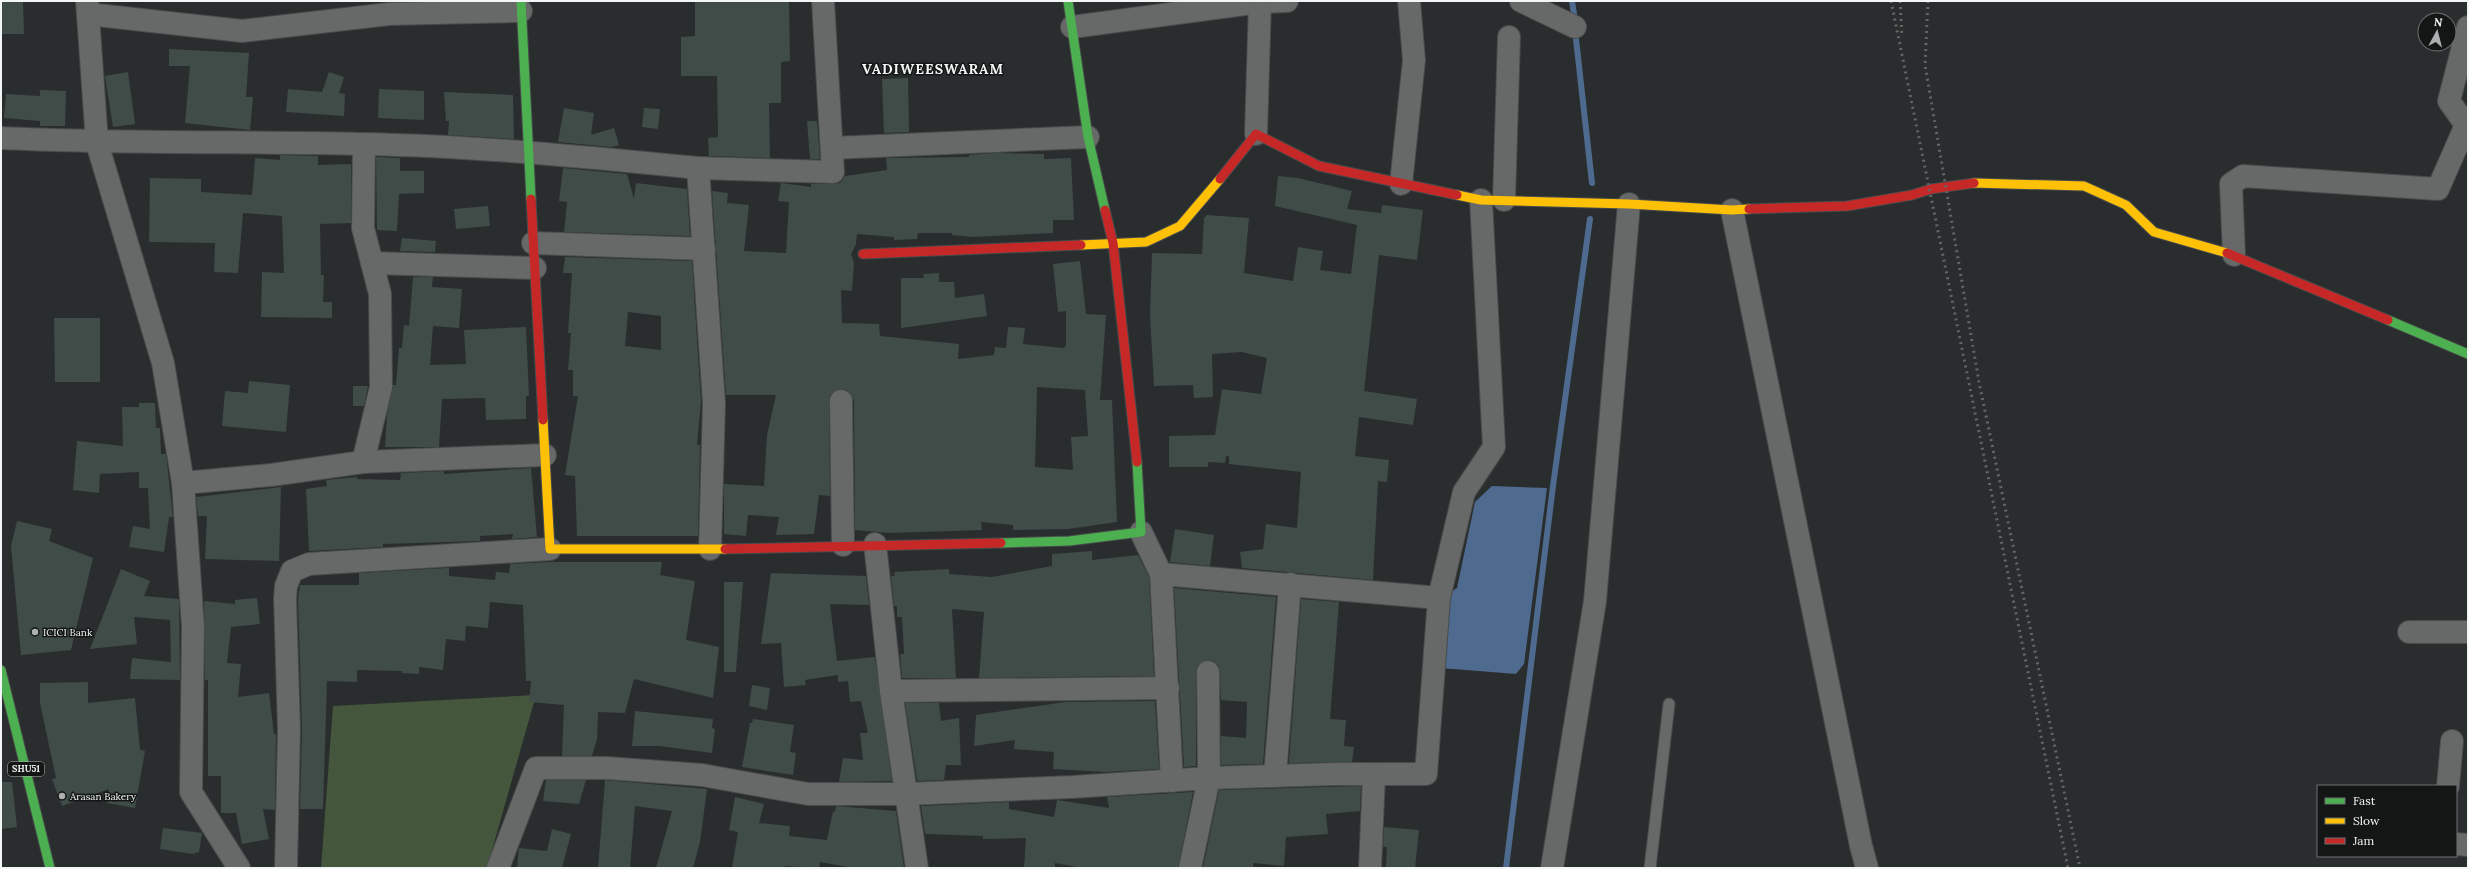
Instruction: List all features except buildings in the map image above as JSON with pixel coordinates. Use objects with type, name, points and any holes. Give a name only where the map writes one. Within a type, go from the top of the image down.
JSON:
[{"type":"street","points":[[1,138],[97,143],[153,140],[364,144],[528,151],[698,168],[833,172],[823,1]]},
{"type":"street","points":[[1068,1],[1088,137],[1113,243],[1136,442],[1141,532],[1161,574],[1172,781]]},
{"type":"street","points":[[1072,27],[1260,2],[1288,1]]},
{"type":"street","points":[[1401,184],[1414,60],[1409,1]]},
{"type":"street","points":[[1521,1],[1575,27]]},
{"type":"street","points":[[863,254],[1146,242],[1180,226],[1203,201],[1256,134],[1260,2]]},
{"type":"street","points":[[239,868],[191,792],[193,627],[183,483],[163,363],[97,143],[87,7],[242,31],[389,14],[521,6],[550,549]]},
{"type":"street","points":[[2234,255],[2231,184],[2243,176],[2438,189],[2467,125],[2449,101],[2468,27]]},
{"type":"street","points":[[1504,200],[1509,37]]},
{"type":"street","points":[[1256,134],[1319,166],[1481,200],[1629,204],[1732,210],[1786,206],[1847,206],[1912,195],[1930,189],[1984,182],[2084,186],[2126,205],[2154,232],[2234,255],[2468,354]]},
{"type":"street","points":[[832,148],[1088,137]]},
{"type":"street","points":[[363,462],[381,387],[380,294],[363,228],[364,144]]},
{"type":"street","points":[[698,168],[714,403],[710,549]]},
{"type":"street","points":[[498,868],[536,768],[607,768],[702,775],[808,794],[906,794],[1209,778],[1426,774],[1439,598],[1464,492],[1494,447],[1481,200]]},
{"type":"street","points":[[1552,868],[1595,601],[1629,204]]},
{"type":"street","points":[[1732,210],[1861,846],[1868,868]]},
{"type":"street","points":[[533,243],[704,249]]},
{"type":"street","points":[[372,263],[535,268]]},
{"type":"street","points":[[841,401],[843,545]]},
{"type":"street","points":[[183,483],[271,474],[363,462],[545,455]]},
{"type":"street","points":[[286,868],[289,730],[285,599],[286,586],[292,571],[309,564],[550,549],[710,549],[875,544],[1069,541],[1141,532]]},
{"type":"street","points":[[875,544],[891,691],[917,868]]},
{"type":"street","points":[[1161,574],[1439,598]]},
{"type":"street","points":[[1275,776],[1290,584]]},
{"type":"street","points":[[2409,632],[2468,632]]},
{"type":"street","name":"SHU51","points":[[1,670],[8,726],[50,868]]},
{"type":"street","points":[[1190,868],[1209,778],[1208,672]]},
{"type":"street","points":[[891,691],[1168,688]]},
{"type":"street","points":[[2448,785],[2452,741]]},
{"type":"street","points":[[1370,868],[1374,775]]},
{"type":"street","points":[[2457,844],[2468,845]]},
{"type":"lane","points":[[1650,868],[1669,704]]},
{"type":"green space","points":[[536,695],[487,868],[321,868],[333,706]]},
{"type":"water","points":[[1492,486],[1547,488],[1524,664],[1516,674],[1441,668],[1446,595],[1457,588],[1475,502]]},
{"type":"waterway","points":[[1572,1],[1575,21]]},
{"type":"waterway","points":[[1575,30],[1592,183]]},
{"type":"waterway","points":[[1506,868],[1553,486],[1590,219]]},
{"type":"railway","points":[[1891,1],[2068,868]]},
{"type":"railway","points":[[1900,1],[1902,36]]},
{"type":"railway","points":[[1928,1],[1925,65],[1979,382],[2080,868]]},
{"type":"traffic: fast","points":[[521,1],[531,199]]},
{"type":"traffic: fast","points":[[1068,1],[1088,137],[1105,210]]},
{"type":"traffic: fast","points":[[2388,320],[2468,354]]},
{"type":"traffic: fast","points":[[1001,543],[1069,541],[1141,532],[1137,462]]},
{"type":"traffic: fast","points":[[1,670],[50,868]]},
{"type":"traffic: slow","points":[[1081,245],[1146,242],[1180,226],[1220,179]]},
{"type":"traffic: slow","points":[[1974,183],[2084,186],[2126,205],[2154,232],[2227,253]]},
{"type":"traffic: slow","points":[[1457,195],[1481,200],[1629,204],[1732,210],[1749,209]]},
{"type":"traffic: slow","points":[[543,420],[550,549],[725,549]]},
{"type":"traffic: jam","points":[[1220,179],[1256,134],[1319,166],[1457,195]]},
{"type":"traffic: jam","points":[[1749,209],[1847,206],[1912,195],[1931,189],[1974,183]]},
{"type":"traffic: jam","points":[[531,199],[543,420]]},
{"type":"traffic: jam","points":[[1105,210],[1113,243],[1137,462]]},
{"type":"traffic: jam","points":[[863,254],[1081,245]]},
{"type":"traffic: jam","points":[[2227,253],[2388,320]]},
{"type":"traffic: jam","points":[[725,549],[1001,543]]},
{"type":"place","name":"ICICI Bank","points":[[35,632]]},
{"type":"place","name":"Arasan Bakery","points":[[62,796]]},
{"type":"district","name":"VADIWEESWARAM","points":[[933,69]]}]
